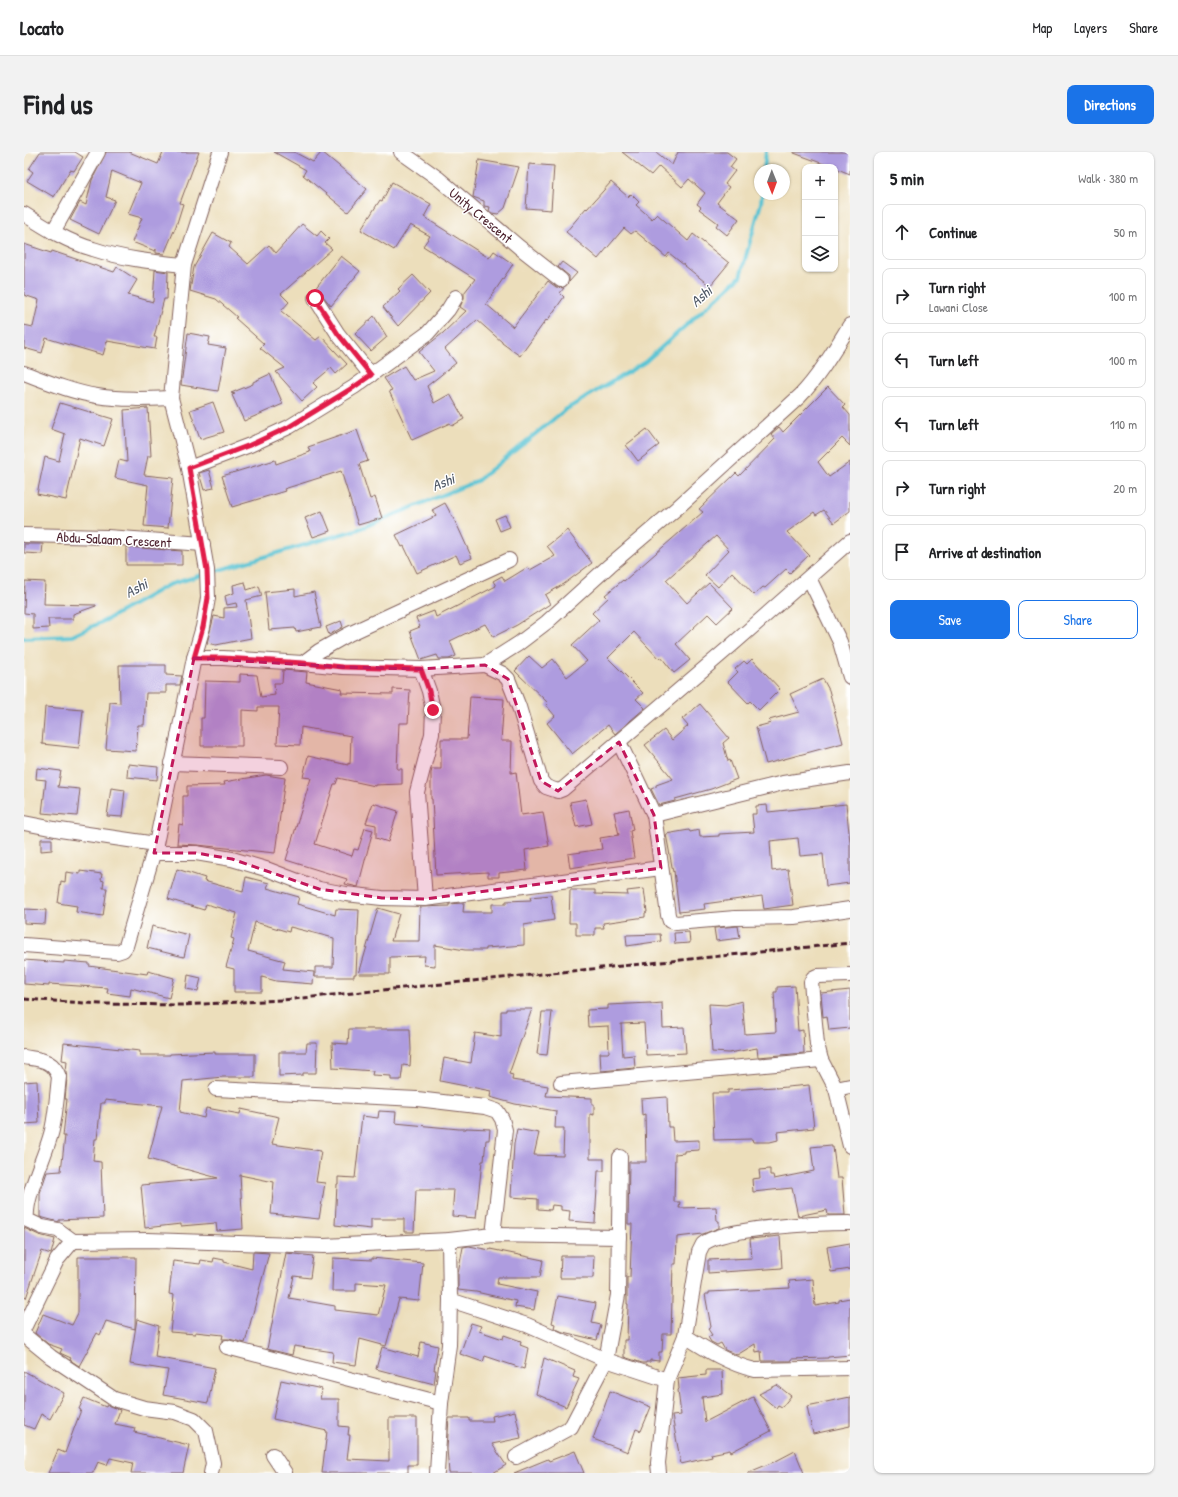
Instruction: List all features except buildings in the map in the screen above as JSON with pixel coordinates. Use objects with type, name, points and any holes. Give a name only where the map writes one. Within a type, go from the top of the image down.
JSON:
[{"type":"street","points":[[53,232],[98,152]]},
{"type":"street","points":[[24,945],[117,952],[123,950],[126,946],[155,849],[194,658],[203,627],[208,598],[207,570],[189,468],[171,398],[184,266],[220,152]]},
{"type":"street","name":"Unity Crescent","points":[[400,152],[439,179],[519,247],[561,280]]},
{"type":"street","points":[[24,214],[53,232],[91,249],[119,257],[184,266]]},
{"type":"street","points":[[189,468],[250,445],[289,427],[354,387],[428,333],[448,310],[456,297]]},
{"type":"street","points":[[315,298],[338,334],[371,375]]},
{"type":"street","points":[[194,658],[223,658],[343,667],[421,669],[485,665],[518,644],[547,622],[610,565],[677,508],[800,396],[837,347],[850,325]]},
{"type":"street","points":[[24,373],[96,396],[126,399],[171,398]]},
{"type":"street","name":"Abdu-Salaam Crescent","points":[[24,535],[107,537],[203,544]]},
{"type":"street","points":[[485,665],[503,674],[508,679],[519,707],[541,781],[546,787],[558,791],[563,789],[619,742],[850,541]]},
{"type":"street","points":[[303,663],[319,651],[349,634],[509,560]]},
{"type":"street","points":[[809,578],[845,640],[850,676]]},
{"type":"street","points":[[421,669],[429,691],[433,710],[432,734],[417,792],[424,899]]},
{"type":"street","points":[[619,742],[654,815],[670,921],[676,923],[735,918],[794,916],[850,909]]},
{"type":"street","points":[[172,763],[281,767]]},
{"type":"street","points":[[654,815],[783,783],[850,773]]},
{"type":"street","points":[[24,823],[155,849],[232,858],[319,889],[382,898],[424,899],[661,868]]},
{"type":"street","points":[[850,975],[817,976],[813,978],[811,982],[817,1044],[821,1060],[843,1088],[850,1146]]},
{"type":"street","points":[[24,1057],[48,1062],[56,1069],[59,1077],[52,1131],[31,1184],[27,1198],[25,1216],[27,1220],[42,1227],[58,1230],[73,1241],[148,1240],[324,1246],[449,1240],[493,1235],[619,1237]]},
{"type":"street","points":[[561,1083],[821,1060]]},
{"type":"street","points":[[216,1089],[417,1099],[485,1107],[497,1111],[502,1119],[505,1130],[493,1235]]},
{"type":"street","points":[[516,1457],[571,1427],[606,1360],[618,1294],[620,1157]]},
{"type":"street","points":[[658,1473],[667,1380],[684,1336],[699,1252],[703,1244],[729,1233],[814,1223],[850,1223]]},
{"type":"street","points":[[437,1473],[441,1403],[449,1345],[449,1240]]},
{"type":"street","points":[[24,1328],[57,1260],[73,1241]]},
{"type":"street","points":[[450,1300],[527,1325],[606,1360],[667,1380]]},
{"type":"street","points":[[24,1335],[51,1357],[114,1399],[144,1408],[175,1412],[194,1419],[206,1431],[212,1463],[211,1473]]},
{"type":"street","points":[[684,1336],[726,1360],[741,1367],[755,1370],[850,1368]]},
{"type":"street","points":[[226,1347],[441,1403]]},
{"type":"street","points":[[273,1455],[285,1473]]},
{"type":"highlighted area","points":[[194,658],[343,667],[421,669],[485,665],[508,679],[541,781],[558,791],[619,742],[654,815],[661,868],[425,899],[382,898],[319,889],[232,859],[196,853],[154,853]]},
{"type":"waterway","name":"Ashi","points":[[765,164],[766,152]]},
{"type":"waterway","name":"Ashi","points":[[24,638],[72,636],[106,620],[168,585],[359,529],[477,481],[565,410],[645,362],[740,277],[761,200]]},
{"type":"railway","points":[[24,999],[101,1004],[182,1005],[283,1000],[850,943]]},
{"type":"route","points":[[315,298],[327,319],[371,375],[364,381],[289,427],[250,445],[189,468],[207,570],[208,598],[203,627],[194,658],[223,658],[343,667],[421,669],[429,691],[433,710]]}]
